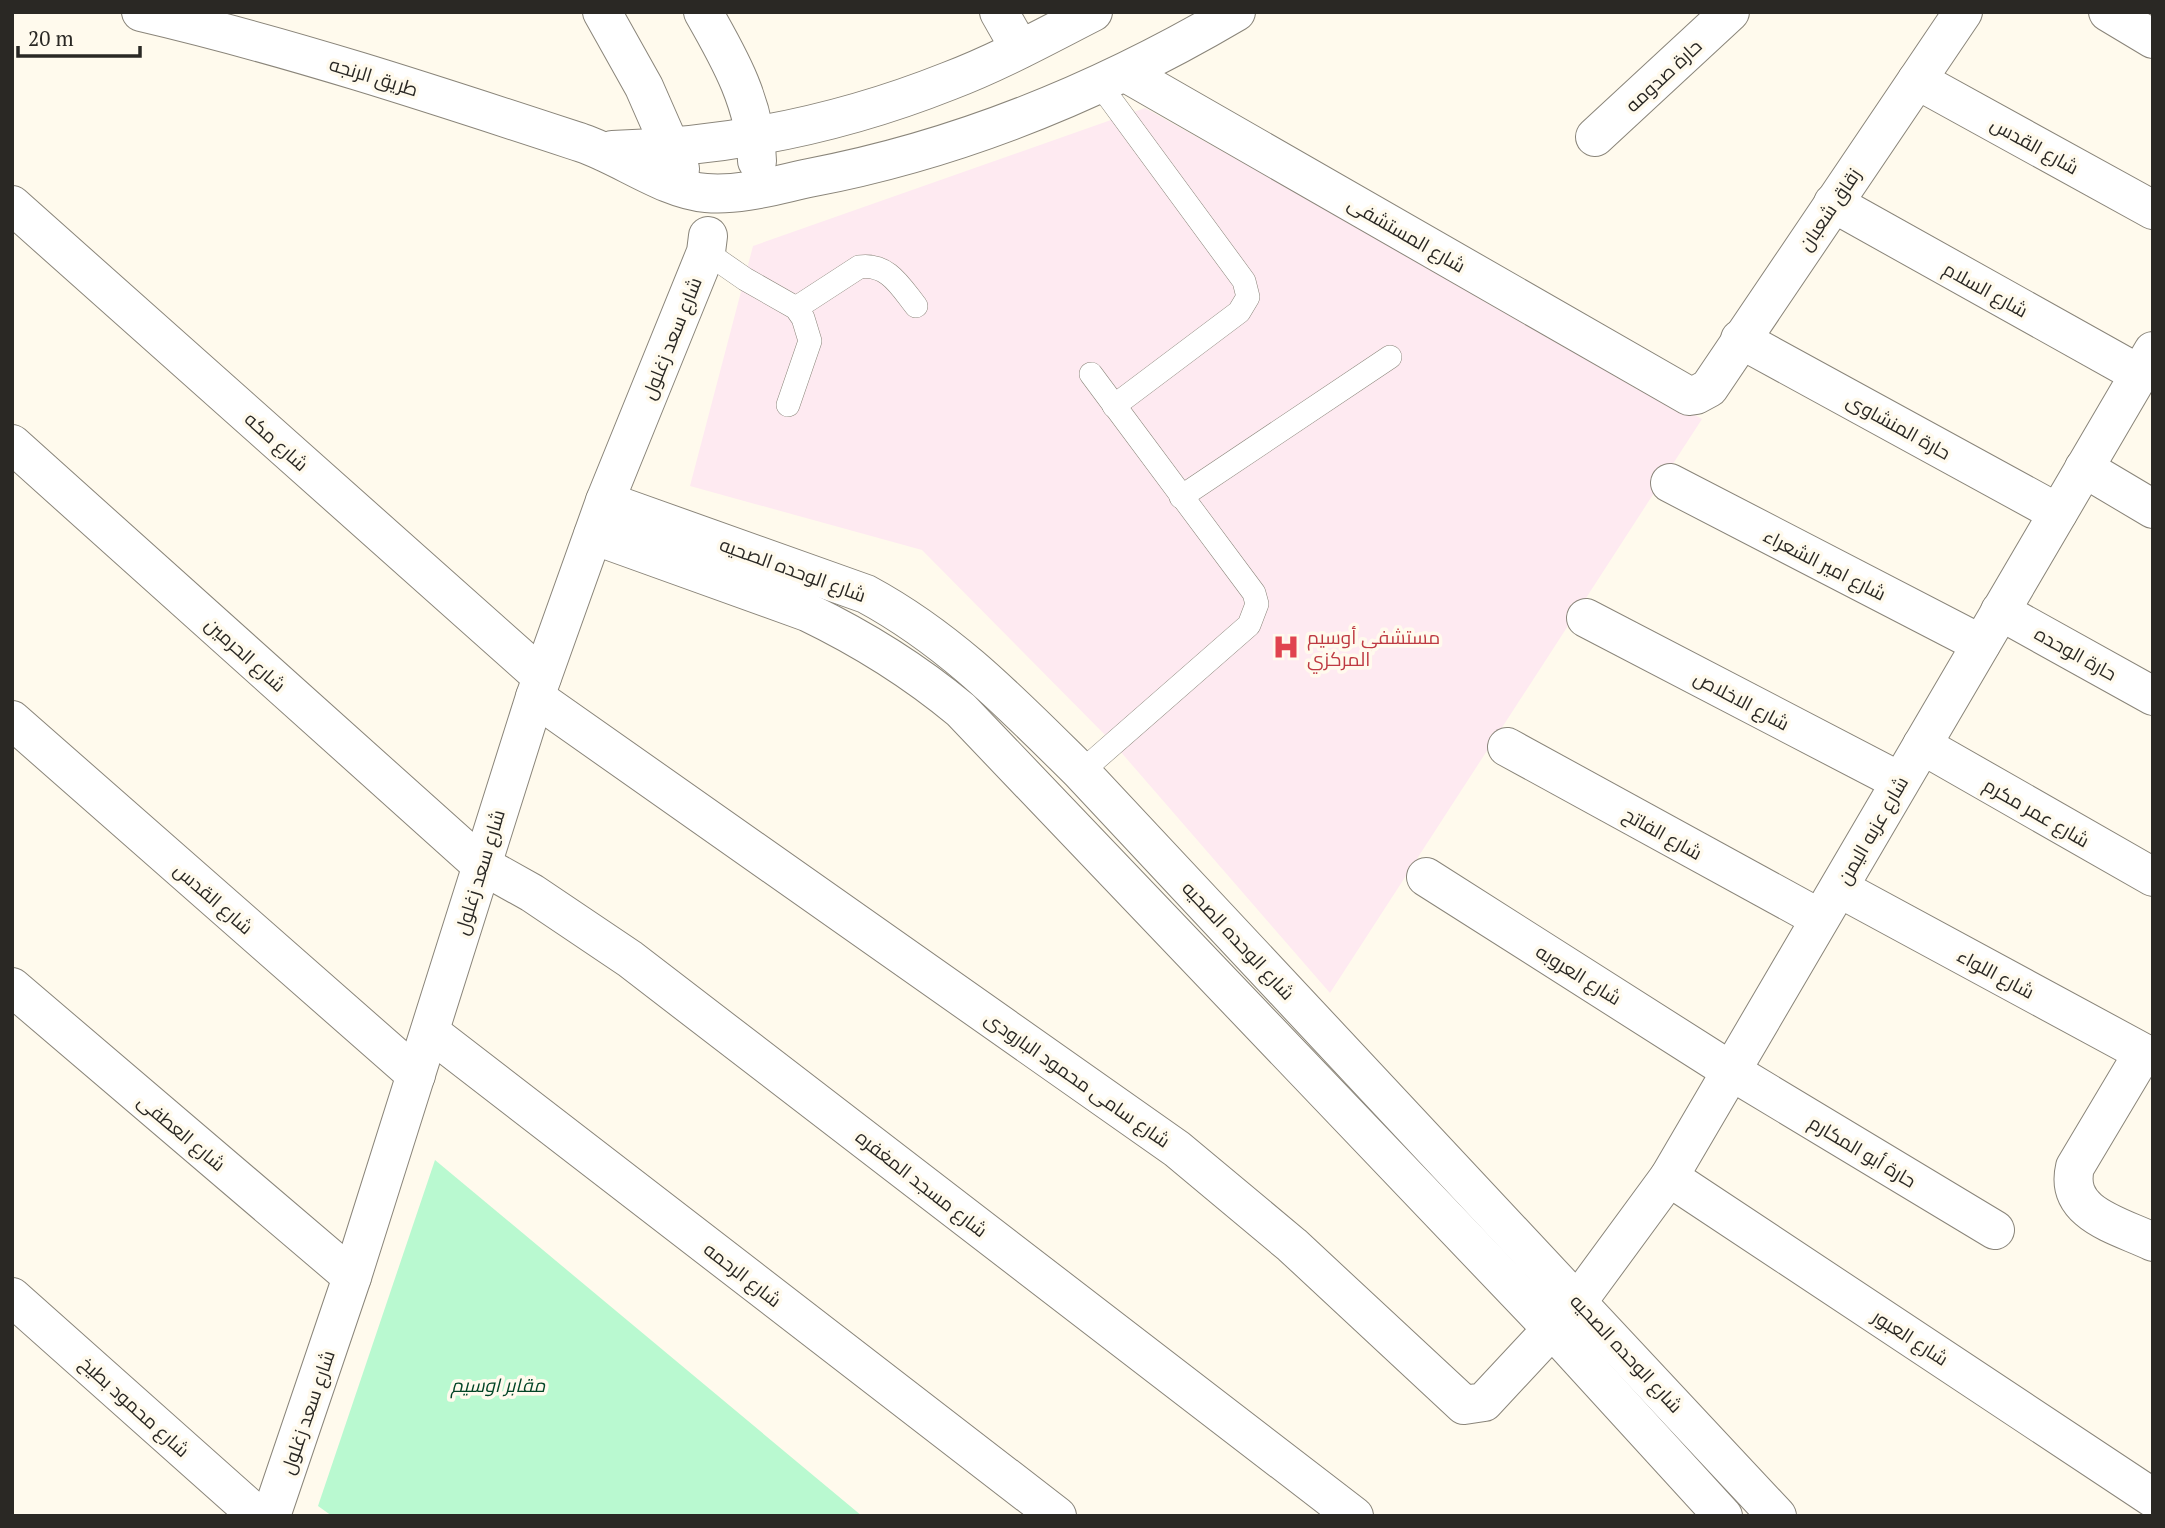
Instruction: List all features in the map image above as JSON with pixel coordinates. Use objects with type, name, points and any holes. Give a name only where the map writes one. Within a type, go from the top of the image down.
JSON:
[{"type":"street","name":"طريق الرنجه","points":[[141,12],[297,52],[603,150]]},
{"type":"street","points":[[601,12],[644,88],[673,148],[707,244],[758,188],[757,137],[746,96],[730,60],[703,12]]},
{"type":"street","points":[[999,12],[1020,49]]},
{"type":"street","points":[[603,150],[673,148],[757,137],[843,116],[951,81],[1093,12]]},
{"type":"street","points":[[603,150],[687,190],[730,193],[855,170],[993,129],[1113,79],[1236,12]]},
{"type":"street","name":"حارة صدومه","points":[[1595,137],[1730,12]]},
{"type":"street","name":"زقاق شعبان","points":[[1689,396],[1696,396],[1709,388],[1963,12]]},
{"type":"street","points":[[2108,12],[2153,38]]},
{"type":"street","name":"شارع المستشفى","points":[[1113,79],[1689,396]]},
{"type":"street","name":"شارع القدس","points":[[1917,80],[2153,210]]},
{"type":"street","points":[[843,116],[832,130],[831,150],[838,159],[855,170]]},
{"type":"street","name":"شارع السلام","points":[[1833,203],[2146,363]]},
{"type":"street","name":"شارع مكه","points":[[12,205],[538,687]]},
{"type":"street","name":"شارع سعد زغلول","points":[[271,1516],[352,1277],[538,687],[599,518],[707,244]]},
{"type":"street","name":"حارة المنشاوى","points":[[1740,339],[2058,513]]},
{"type":"street","name":"شارع عزبه اليمن","points":[[1578,1301],[1669,1177],[2146,363]]},
{"type":"street","name":"شارع الحرمين","points":[[12,444],[480,864]]},
{"type":"street","points":[[2084,468],[2153,509]]},
{"type":"street","name":"شارع امير الشعراء","points":[[1670,483],[1981,644]]},
{"type":"street","name":"شارع الوحده الصحيه","points":[[599,518],[828,578],[901,613],[966,660],[1081,772],[1777,1516]]},
{"type":"street","name":"شارع الوحده الصحيه","points":[[599,518],[807,612],[872,646],[933,686],[997,745],[1552,1329],[1723,1516]]},
{"type":"street","name":"حارة الوحده","points":[[2000,611],[2153,696]]},
{"type":"street","name":"شارع الاخلاص","points":[[1586,618],[1899,781]]},
{"type":"street","name":"شارع سامى محمود البارودى","points":[[538,687],[1177,1149],[1292,1245],[1464,1405],[1484,1402],[1578,1301]]},
{"type":"street","name":"شارع القدس","points":[[12,720],[416,1075]]},
{"type":"street","name":"شارع عمر مكرم","points":[[1922,745],[2153,877]]},
{"type":"street","name":"شارع الفاتح","points":[[1507,747],[1829,903]]},
{"type":"street","name":"شارع مسجد المغفره","points":[[480,864],[531,893],[630,959],[1354,1516]]},
{"type":"street","name":"شارع العروبه","points":[[1426,877],[1731,1071]]},
{"type":"street","name":"شارع اللواء","points":[[1829,903],[2148,1056]]},
{"type":"street","name":"شارع العطفى","points":[[12,987],[352,1277]]},
{"type":"street","name":"شارع الرحمه","points":[[430,1032],[1057,1516]]},
{"type":"street","points":[[2148,1056],[2076,1167],[2072,1181],[2074,1195],[2081,1206],[2153,1242]]},
{"type":"street","name":"حارة أبو المكارم","points":[[1731,1071],[1995,1230]]},
{"type":"street","name":"شارع العبور","points":[[1669,1177],[2153,1498]]},
{"type":"street","name":"شارع محمود بطيخ","points":[[12,1297],[258,1516]]},
{"type":"lane","points":[[1113,79],[1244,281],[1248,298],[1240,312],[1114,406]]},
{"type":"lane","points":[[707,244],[796,308],[803,318],[810,341],[788,405]]},
{"type":"lane","points":[[796,308],[859,267],[871,265],[884,269],[893,277],[916,306]]},
{"type":"lane","points":[[1181,497],[1390,357]]},
{"type":"lane","points":[[1081,772],[1249,625],[1257,604],[1254,593],[1091,374]]},
{"type":"shaded area","name":"مستشفي أوسيم المركزي","points":[[1145,108],[1702,419],[1330,993],[1113,743],[922,550],[690,486],[753,246]]},
{"type":"green space","name":"مقابر اوسيم","points":[[435,1160],[862,1516],[332,1516],[318,1506]]},
{"type":"place","name":"مستشفي أوسيم المركزي","points":[[1286,647]]}]
